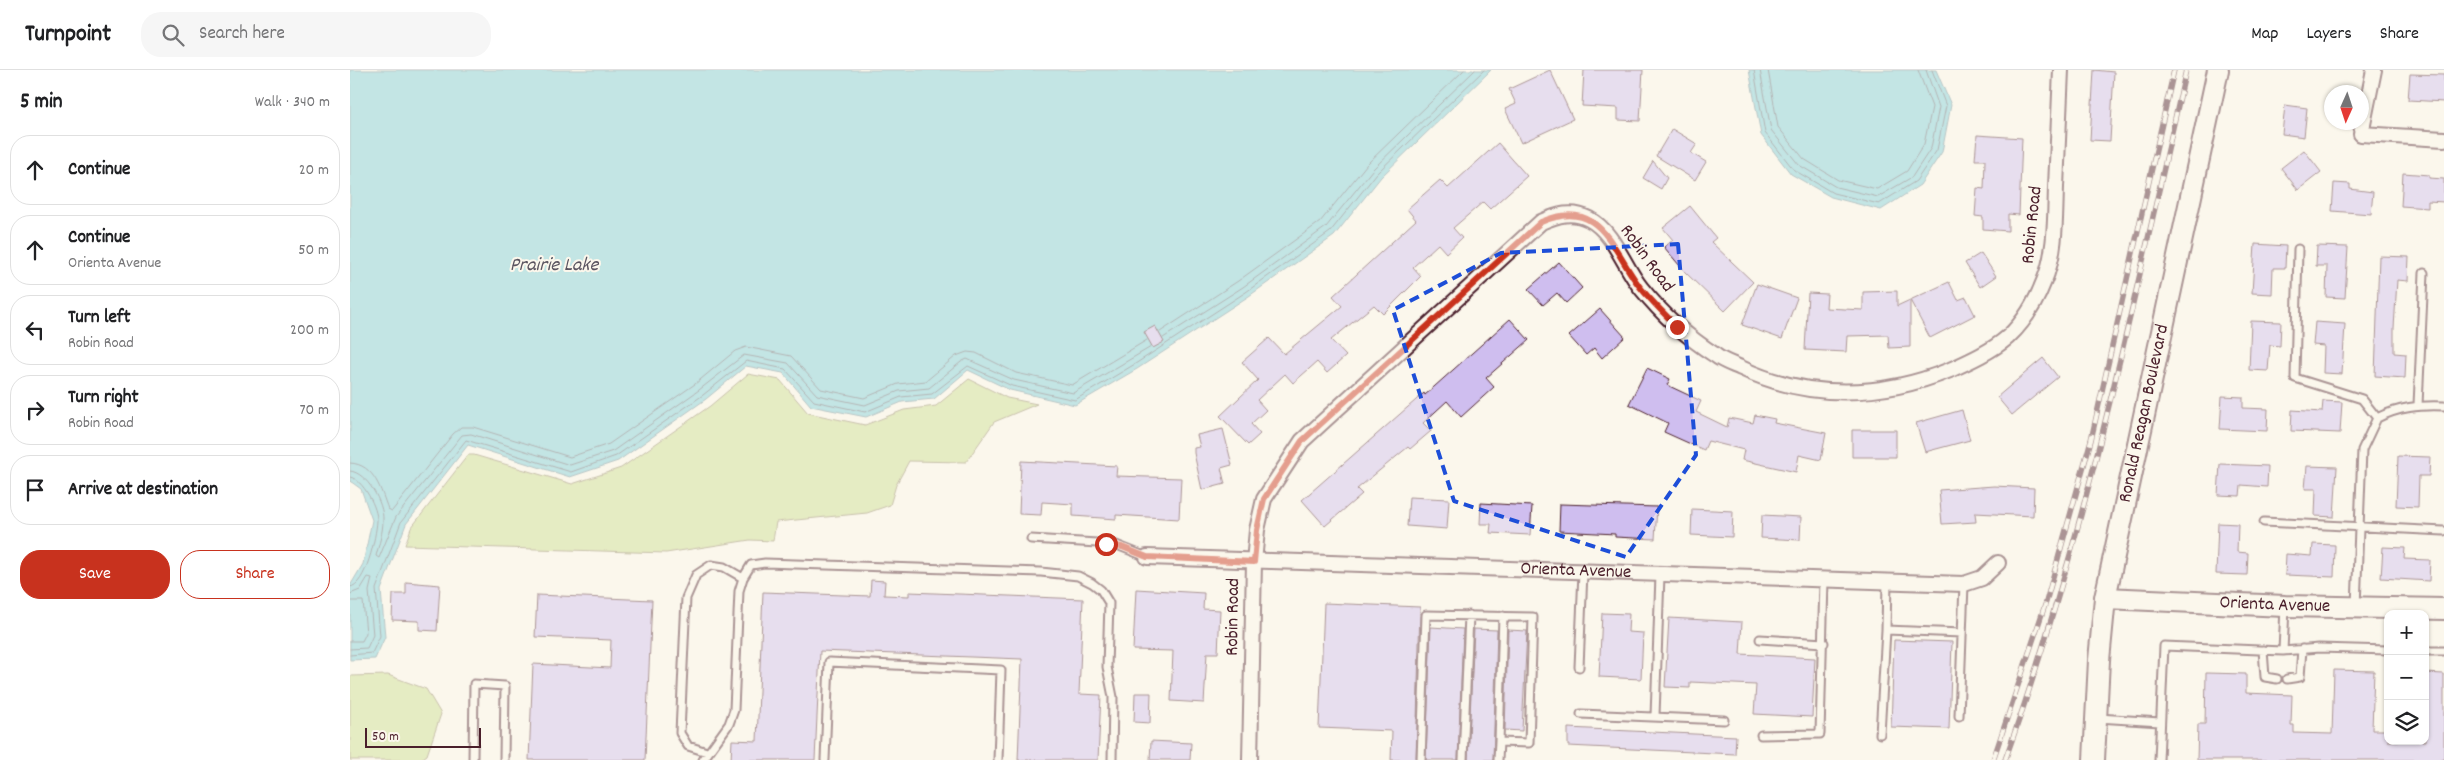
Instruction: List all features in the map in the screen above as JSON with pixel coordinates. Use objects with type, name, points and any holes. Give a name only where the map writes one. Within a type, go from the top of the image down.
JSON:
[{"type":"street","name":"Robin Road","points":[[1250,760],[1254,562],[1257,530],[1264,499],[1302,441],[1541,222],[1558,214],[1573,214],[1589,219],[1605,234],[1640,288],[1677,327],[1716,357],[1764,380],[1819,392],[1867,392],[1924,381],[1973,360],[2007,337],[2030,312],[2045,280],[2052,250],[2055,218],[2061,70]]},
{"type":"street","name":"Ronald Reagan Boulevard","points":[[2094,760],[2105,598],[2218,70]]},
{"type":"street","points":[[2374,70],[2361,134],[2444,139]]},
{"type":"street","name":"Orienta Avenue","points":[[1147,557],[1964,584],[1982,578],[1998,563]]},
{"type":"street","name":"Orienta Avenue","points":[[2105,598],[2285,606],[2444,609]]},
{"type":"lane","points":[[2298,249],[2295,378],[2362,400],[2377,418]]},
{"type":"lane","points":[[2418,405],[2424,273]]},
{"type":"lane","points":[[2356,608],[2362,450],[2377,418],[2393,410],[2418,405],[2444,406]]},
{"type":"lane","points":[[2264,522],[2444,531]]},
{"type":"lane","points":[[1031,539],[1114,544],[1147,557]]},
{"type":"lane","points":[[703,760],[729,724],[734,710],[738,611],[743,578],[751,565],[765,562],[1041,572],[1078,576],[1092,582],[1101,590],[1109,603],[1107,667],[1113,697],[1112,760]]},
{"type":"lane","points":[[708,752],[688,746],[680,732],[686,598],[696,575],[711,565],[724,567],[743,578]]},
{"type":"lane","points":[[1579,667],[1583,572]]},
{"type":"lane","points":[[1655,716],[1660,575]]},
{"type":"lane","points":[[1761,735],[1820,734],[1824,643],[1824,580]]},
{"type":"lane","points":[[1880,734],[1887,582]]},
{"type":"lane","points":[[1959,716],[1964,584]]},
{"type":"lane","points":[[2283,651],[2285,606]]},
{"type":"lane","points":[[1421,760],[1426,614],[1533,617],[1529,743],[1499,742]]},
{"type":"lane","points":[[1463,760],[1469,616]]},
{"type":"lane","points":[[1498,760],[1503,616]]},
{"type":"lane","points":[[1886,630],[1962,633]]},
{"type":"lane","points":[[1760,640],[1824,643]]},
{"type":"lane","points":[[2159,760],[2164,646],[2283,651],[2302,649],[2384,650]]},
{"type":"lane","points":[[2287,679],[2300,677],[2302,649]]},
{"type":"lane","points":[[2263,650],[2265,677],[2277,679]]},
{"type":"lane","points":[[2429,651],[2444,651]]},
{"type":"lane","points":[[825,760],[829,662],[1001,670],[998,760]]},
{"type":"lane","points":[[472,760],[474,684],[505,686],[504,760]]},
{"type":"lane","points":[[1581,714],[1724,720]]},
{"type":"lane","points":[[2096,718],[2160,722]]},
{"type":"highlighted area","points":[[1678,244],[1696,455],[1626,557],[1454,501],[1393,310],[1501,253]]},
{"type":"green space","points":[[748,374],[780,380],[808,413],[865,425],[904,410],[936,406],[969,379],[1007,398],[1037,404],[994,422],[966,462],[909,461],[896,485],[890,505],[867,513],[776,522],[773,541],[750,540],[666,553],[405,545],[411,528],[468,455],[474,455],[572,484],[621,468],[710,406]]},
{"type":"green space","points":[[388,675],[426,689],[441,714],[427,755],[420,760],[350,760],[350,676]]},
{"type":"water","name":"Prairie Lake","points":[[350,70],[1491,70],[1381,177],[1334,236],[1249,296],[1137,369],[1075,405],[1010,390],[968,370],[934,399],[902,402],[866,417],[811,406],[783,373],[746,366],[706,399],[618,461],[570,477],[468,445],[406,524],[381,590],[385,637],[375,659],[350,660],[350,586],[363,564],[372,520],[361,489],[350,481]]},
{"type":"water","points":[[1749,70],[1936,70],[1951,105],[1942,152],[1920,185],[1881,210],[1831,197],[1791,174],[1761,135]]},
{"type":"building","points":[[1550,70],[1573,119],[1521,143],[1505,109],[1516,104],[1509,89]]},
{"type":"building","points":[[1584,70],[1643,70],[1640,121],[1618,120],[1618,108],[1582,106]]},
{"type":"building","points":[[2094,70],[2114,72],[2110,141],[2090,140]]},
{"type":"building","points":[[2410,74],[2444,75],[2444,102],[2408,100]]},
{"type":"building","points":[[2285,105],[2307,108],[2304,137],[2282,134]]},
{"type":"building","points":[[1672,129],[1697,144],[1691,153],[1706,162],[1695,180],[1656,156]]},
{"type":"building","points":[[1977,135],[2022,138],[2019,215],[2008,214],[2008,231],[1983,229],[1983,217],[1975,216],[1977,188],[1984,189],[1985,160],[1975,160]]},
{"type":"building","points":[[1498,143],[1527,176],[1490,209],[1483,202],[1453,228],[1462,238],[1446,253],[1438,244],[1413,267],[1421,276],[1383,314],[1374,305],[1331,340],[1346,356],[1327,373],[1317,362],[1293,383],[1285,374],[1257,400],[1266,410],[1251,424],[1260,434],[1248,445],[1220,416],[1258,380],[1242,362],[1269,338],[1284,354],[1342,306],[1333,296],[1416,220],[1407,209],[1440,180],[1448,188]]},
{"type":"building","points":[[2304,150],[2321,172],[2298,190],[2281,168]]},
{"type":"building","points":[[1653,161],[1667,178],[1661,189],[1643,178]]},
{"type":"building","points":[[2403,173],[2429,175],[2429,178],[2444,179],[2444,202],[2428,201],[2428,208],[2401,206]]},
{"type":"building","points":[[2334,183],[2350,184],[2350,189],[2373,192],[2371,214],[2332,211]]},
{"type":"building","points":[[1690,206],[1716,238],[1711,242],[1753,282],[1725,311],[1685,272],[1664,247],[1673,240],[1663,228]]},
{"type":"building","points":[[2255,244],[2286,246],[2285,268],[2273,268],[2272,294],[2252,293]]},
{"type":"building","points":[[2317,246],[2348,247],[2345,298],[2326,297],[2327,266],[2316,266]]},
{"type":"building","points":[[1981,253],[1996,276],[1980,287],[1965,263]]},
{"type":"building","points":[[2379,256],[2409,257],[2408,281],[2397,280],[2394,328],[2394,353],[2406,354],[2405,378],[2375,376]]},
{"type":"building","points":[[1559,262],[1582,288],[1566,303],[1557,293],[1543,305],[1528,289]]},
{"type":"building","points":[[1949,282],[1958,300],[1966,297],[1975,315],[1930,338],[1910,300]]},
{"type":"building","points":[[1757,284],[1797,298],[1782,339],[1742,325]]},
{"type":"building","points":[[1897,291],[1897,306],[1910,300],[1910,347],[1889,348],[1888,335],[1847,336],[1846,352],[1805,350],[1808,293],[1827,294],[1826,308],[1863,310],[1863,292]]},
{"type":"building","points":[[1600,309],[1625,337],[1602,358],[1594,348],[1586,355],[1569,336]]},
{"type":"building","points":[[1510,319],[1529,340],[1486,378],[1494,387],[1461,417],[1447,401],[1423,423],[1431,431],[1410,449],[1408,447],[1357,489],[1362,494],[1325,526],[1302,500],[1424,393],[1425,395]]},
{"type":"building","points":[[2251,321],[2281,322],[2280,346],[2270,345],[2268,371],[2249,370]]},
{"type":"building","points":[[2315,322],[2345,324],[2342,374],[2323,373],[2324,346],[2313,345]]},
{"type":"building","points":[[1155,326],[1164,342],[1153,348],[1144,332]]},
{"type":"building","points":[[2043,358],[2058,377],[2012,415],[1997,397]]},
{"type":"building","points":[[1647,368],[1670,379],[1667,385],[1701,401],[1696,412],[1727,427],[1729,418],[1753,423],[1755,415],[1775,419],[1774,423],[1826,433],[1821,460],[1799,455],[1796,472],[1742,460],[1744,450],[1708,441],[1704,450],[1664,432],[1668,423],[1629,404]]},
{"type":"building","points":[[2222,396],[2243,397],[2243,408],[2268,409],[2267,431],[2220,429]]},
{"type":"building","points":[[2323,401],[2342,402],[2340,433],[2291,431],[2292,410],[2322,412]]},
{"type":"building","points":[[1962,410],[1970,440],[1925,452],[1916,423]]},
{"type":"building","points":[[1223,429],[1232,465],[1221,468],[1225,484],[1202,490],[1194,453],[1194,448],[1200,447],[1197,435]]},
{"type":"building","points":[[1852,430],[1896,430],[1896,457],[1852,457]]},
{"type":"building","points":[[2398,456],[2430,457],[2429,476],[2419,476],[2418,507],[2396,506]]},
{"type":"building","points":[[1021,461],[1117,466],[1116,476],[1181,478],[1179,519],[1116,515],[1116,519],[1073,516],[1073,504],[1042,502],[1041,515],[1019,514]]},
{"type":"building","points":[[2220,464],[2268,466],[2267,487],[2241,485],[2240,496],[2218,495]]},
{"type":"building","points":[[2307,466],[2337,467],[2334,517],[2315,516],[2316,489],[2305,489]]},
{"type":"building","points":[[1994,486],[2034,488],[2033,516],[1975,513],[1976,522],[1942,524],[1939,490]]},
{"type":"building","points":[[1409,497],[1449,499],[1447,529],[1407,526]]},
{"type":"building","points":[[1481,503],[1532,506],[1530,535],[1490,533],[1491,524],[1480,524]]},
{"type":"building","points":[[1560,504],[1657,507],[1655,539],[1615,537],[1615,534],[1559,531]]},
{"type":"building","points":[[1692,509],[1733,511],[1732,537],[1691,535]]},
{"type":"building","points":[[1762,515],[1801,517],[1800,540],[1761,538]]},
{"type":"building","points":[[2218,523],[2238,524],[2237,552],[2248,553],[2247,575],[2216,574]]},
{"type":"building","points":[[2313,544],[2335,545],[2334,577],[2285,575],[2286,554],[2312,556]]},
{"type":"building","points":[[2383,547],[2405,548],[2404,559],[2430,560],[2429,581],[2381,578]]},
{"type":"building","points":[[871,580],[885,581],[884,595],[909,596],[909,592],[1083,599],[1079,694],[1101,695],[1098,760],[1018,760],[1022,659],[820,651],[815,760],[731,760],[732,740],[757,741],[763,592],[870,596]]},
{"type":"building","points":[[406,582],[440,585],[437,631],[419,630],[419,621],[392,620],[393,594],[406,594]]},
{"type":"building","points":[[1136,589],[1204,593],[1203,609],[1220,610],[1218,653],[1207,653],[1204,703],[1171,701],[1173,651],[1133,650]]},
{"type":"building","points":[[537,595],[652,600],[645,760],[529,760],[533,664],[610,668],[611,640],[535,637]]},
{"type":"building","points":[[1324,603],[1420,607],[1416,760],[1391,760],[1392,731],[1319,728]]},
{"type":"building","points":[[1602,613],[1629,614],[1628,632],[1643,633],[1641,679],[1599,677]]},
{"type":"building","points":[[1669,618],[1742,622],[1740,654],[1815,658],[1812,717],[1754,714],[1756,685],[1690,682],[1690,688],[1665,687]]},
{"type":"building","points":[[1431,627],[1463,629],[1458,760],[1426,760]]},
{"type":"building","points":[[1474,629],[1497,630],[1493,760],[1468,760]]},
{"type":"building","points":[[1508,630],[1527,631],[1522,731],[1505,730]]},
{"type":"building","points":[[1894,640],[1952,642],[1949,729],[1891,727]]},
{"type":"building","points":[[2334,670],[2374,671],[2372,730],[2384,730],[2384,745],[2429,745],[2429,673],[2444,674],[2444,760],[2197,760],[2198,724],[2205,724],[2206,673],[2246,674],[2246,693],[2292,695],[2291,725],[2294,725],[2294,733],[2332,734]]},
{"type":"building","points":[[1135,693],[1151,693],[1150,723],[1134,722]]},
{"type":"building","points":[[1568,728],[1736,736],[1735,754],[1568,746]]},
{"type":"building","points":[[1151,741],[1191,743],[1190,760],[1150,760]]},
{"type":"railway","points":[[1993,760],[2046,602],[2091,440],[2174,70]]},
{"type":"railway","points":[[2005,760],[2034,675],[2084,504],[2127,331],[2186,70]]},
{"type":"route","points":[[1106,544],[1114,544],[1147,557],[1254,562],[1257,530],[1264,499],[1302,441],[1541,222],[1558,214],[1573,214],[1589,219],[1605,234],[1640,288],[1677,327]]}]
